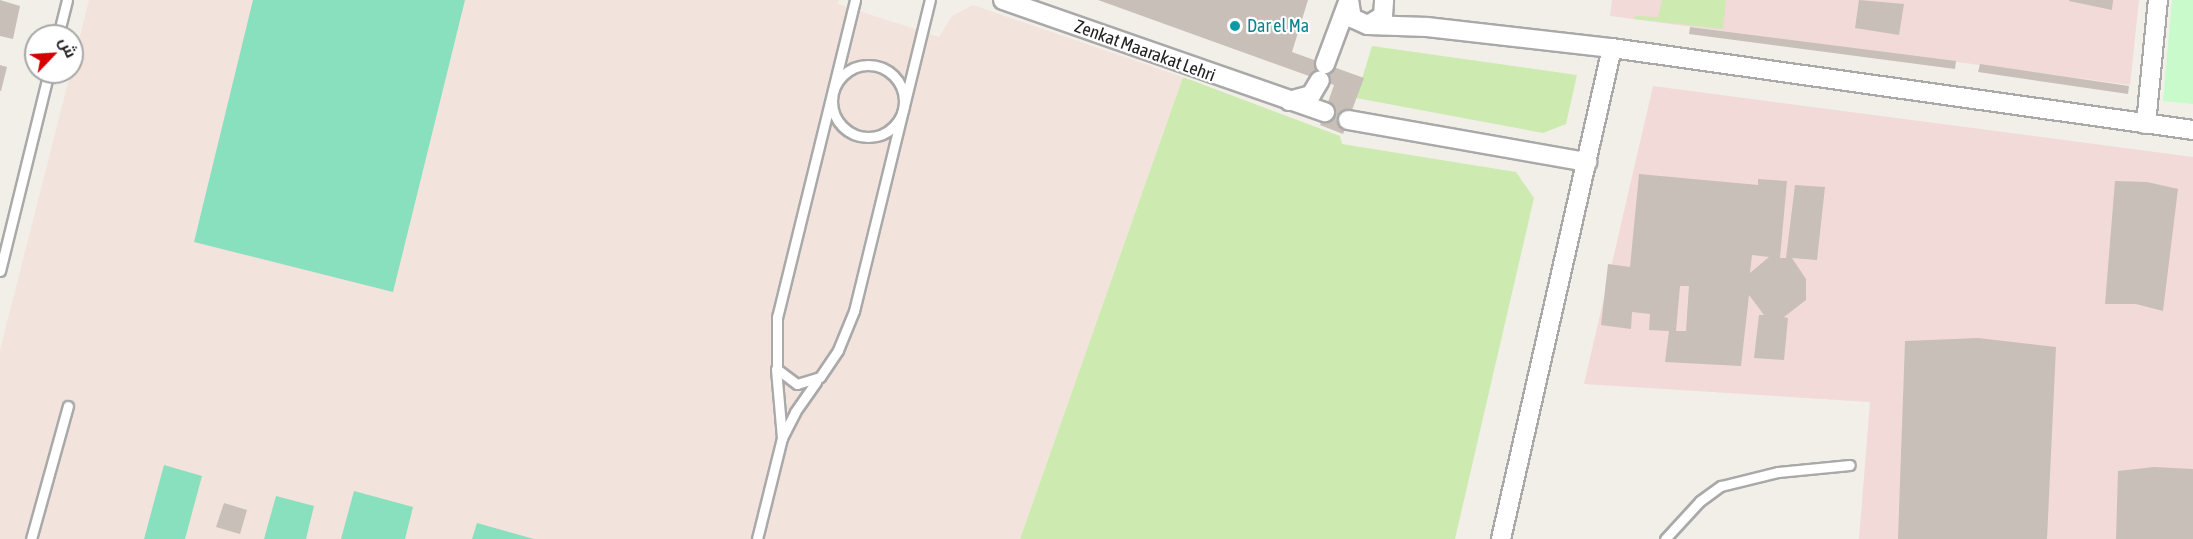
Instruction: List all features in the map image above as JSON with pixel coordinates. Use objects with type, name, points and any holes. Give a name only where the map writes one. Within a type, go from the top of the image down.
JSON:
[{"type":"street","name":"Zenkat Maarakat Lehri","points":[[1003,0],[1287,101],[1325,112]]},
{"type":"street","points":[[2146,124],[2158,0]]},
{"type":"street","points":[[1287,101],[1311,95],[1323,71],[1348,1]]},
{"type":"street","points":[[1348,1],[1352,18],[1368,25],[1427,27],[1612,48],[2193,130]]},
{"type":"street","points":[[1368,25],[1383,16],[1384,2],[1427,27]]},
{"type":"street","points":[[1501,539],[1612,48]]},
{"type":"street","points":[[1348,120],[1587,162]]},
{"type":"lane","points":[[61,24],[67,0]]},
{"type":"lane","points":[[782,438],[775,361],[777,318],[855,0]]},
{"type":"lane","points":[[757,539],[782,438],[795,412],[838,350],[854,311],[930,0]]},
{"type":"lane","points":[[876,66],[887,70],[901,87],[903,110],[889,130],[866,137],[843,127],[836,117],[833,93],[844,73],[854,68],[876,66]]},
{"type":"lane","points":[[0,271],[47,84]]},
{"type":"lane","points":[[775,361],[789,381],[805,384],[820,377]]},
{"type":"lane","points":[[30,539],[68,406]]},
{"type":"lane","points":[[1665,539],[1700,501],[1720,486],[1778,472],[1850,465]]},
{"type":"shaded area","points":[[89,0],[839,0],[838,4],[939,37],[952,16],[973,5],[1183,77],[1020,539],[0,539],[0,350],[68,84],[84,84],[83,24]]},
{"type":"shaded area","points":[[1612,0],[2139,0],[2130,85],[1610,16]]},
{"type":"shaded area","points":[[1653,86],[2193,157],[2193,539],[1859,539],[1870,402],[1584,384]]},
{"type":"green space","points":[[253,0],[465,0],[393,292],[194,242]]},
{"type":"green space","points":[[1662,0],[1726,0],[1723,29],[1634,19],[1635,16],[1658,17]]},
{"type":"green space","points":[[2172,0],[2193,0],[2193,104],[2163,101]]},
{"type":"green space","points":[[1372,46],[1577,75],[1566,124],[1543,133],[1356,98]]},
{"type":"green space","points":[[1183,77],[1340,136],[1342,144],[1516,172],[1534,198],[1455,539],[1020,539]]},
{"type":"green space","points":[[164,465],[202,476],[185,539],[144,539]]},
{"type":"green space","points":[[354,491],[413,507],[405,539],[341,539]]},
{"type":"green space","points":[[276,496],[314,506],[306,539],[264,539]]},
{"type":"green space","points":[[477,523],[534,539],[472,539]]},
{"type":"building","points":[[0,0],[20,6],[13,39],[0,36]]},
{"type":"building","name":"Dar el Ma","points":[[1098,0],[1308,0],[1292,52],[1364,78],[1343,134],[1320,125],[1334,85]]},
{"type":"building","points":[[1859,0],[1904,4],[1899,35],[1855,28]]},
{"type":"building","points":[[2113,0],[2112,10],[2069,1]]},
{"type":"building","points":[[1690,27],[1956,61],[1955,69],[1689,34]]},
{"type":"building","points":[[1980,64],[2129,86],[2128,94],[1978,72]]},
{"type":"building","points":[[0,65],[7,67],[1,91],[0,91]]},
{"type":"building","points":[[1639,174],[1758,185],[1758,179],[1787,181],[1780,258],[1786,258],[1795,185],[1825,187],[1817,260],[1792,258],[1806,279],[1806,300],[1784,317],[1788,318],[1784,360],[1754,358],[1759,315],[1764,315],[1749,295],[1741,366],[1665,362],[1669,331],[1649,330],[1650,314],[1632,312],[1631,329],[1601,325],[1608,264],[1630,267]],"holes":[[[1752,255],[1769,257],[1750,273]],[[1680,286],[1689,286],[1686,331],[1676,331]]]},
{"type":"building","points":[[2115,181],[2147,182],[2178,189],[2163,311],[2136,304],[2105,304]]},
{"type":"building","points":[[1978,338],[2056,347],[2047,539],[1898,539],[1905,341]]},
{"type":"building","points":[[2154,467],[2193,469],[2193,539],[2116,539],[2118,471]]},
{"type":"building","points":[[224,503],[247,510],[240,534],[216,527]]},
{"type":"place","name":"Dar el Ma","points":[[1235,26]]}]
